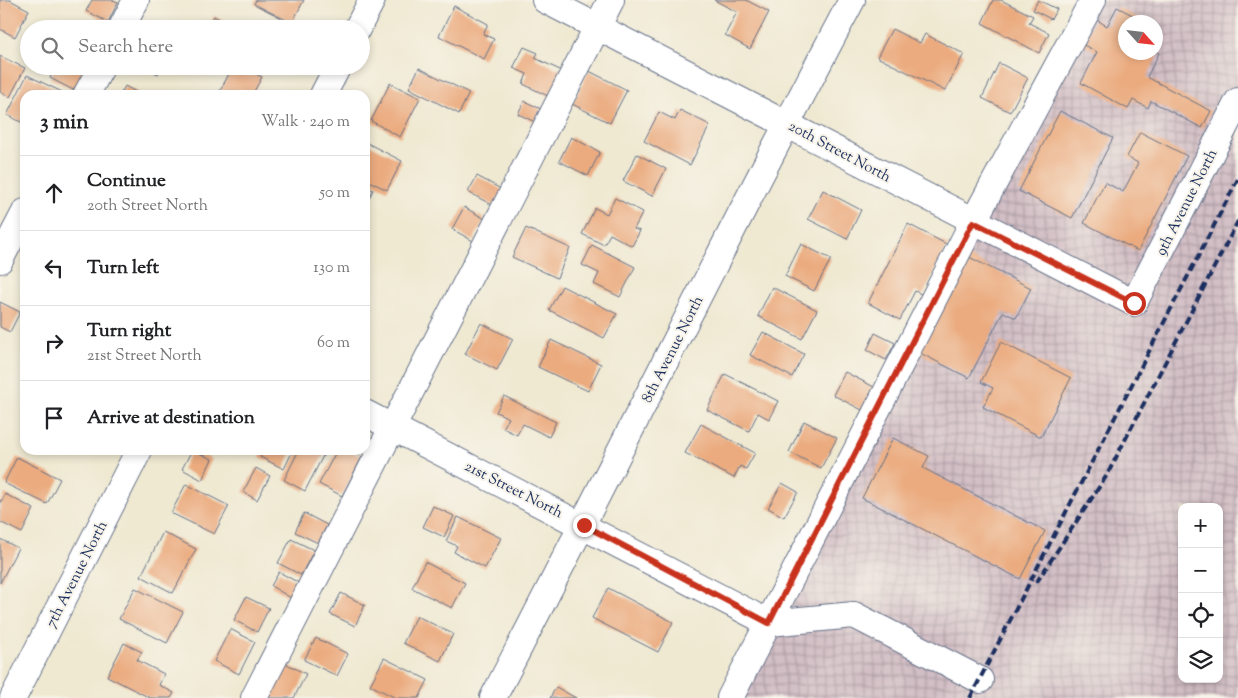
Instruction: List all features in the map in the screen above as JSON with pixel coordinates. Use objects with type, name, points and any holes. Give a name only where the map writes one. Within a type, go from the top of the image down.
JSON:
[{"type":"street","points":[[126,20],[136,0]]},
{"type":"street","points":[[362,20],[372,0]]},
{"type":"street","name":"20th Street North","points":[[545,0],[786,122],[973,222],[1134,303]]},
{"type":"street","points":[[254,698],[596,26],[611,0]]},
{"type":"street","name":"8th Avenue North","points":[[493,698],[584,525],[786,122],[852,0]]},
{"type":"street","points":[[730,698],[973,222],[1093,0]]},
{"type":"street","points":[[89,90],[97,75]]},
{"type":"street","points":[[326,90],[333,75]]},
{"type":"street","name":"9th Avenue North","points":[[1134,303],[1238,101]]},
{"type":"street","points":[[0,260],[16,228]]},
{"type":"street","name":"21st Street North","points":[[370,416],[584,525],[769,623]]},
{"type":"street","name":"7th Avenue North","points":[[13,698],[136,455]]},
{"type":"street","points":[[769,623],[854,616],[980,680]]},
{"type":"shaded area","points":[[1093,0],[1238,0],[1238,698],[730,698]]},
{"type":"building","points":[[0,0],[10,0],[29,10],[24,20],[20,20],[20,27],[15,37],[0,29]]},
{"type":"building","points":[[92,0],[113,0],[118,2],[109,20],[104,20],[86,11]]},
{"type":"building","points":[[256,0],[304,0],[294,20],[286,20],[254,4]]},
{"type":"building","points":[[714,0],[746,0],[769,12],[750,49],[725,35],[737,12]]},
{"type":"building","points":[[993,0],[1001,0],[1033,16],[1029,23],[1049,33],[1039,53],[982,23]]},
{"type":"building","points":[[1038,0],[1057,9],[1051,19],[1033,10]]},
{"type":"building","points":[[454,6],[488,24],[483,34],[494,39],[484,59],[439,36]]},
{"type":"building","points":[[1117,7],[1132,15],[1118,15],[1118,60],[1156,60],[1147,77],[1211,111],[1202,128],[1151,101],[1148,108],[1133,100],[1128,109],[1081,83],[1097,52],[1082,44],[1095,19],[1107,26]]},
{"type":"building","points":[[214,16],[221,20],[212,20]]},
{"type":"building","points":[[892,29],[920,43],[925,34],[964,54],[945,91],[877,57]]},
{"type":"building","points":[[524,47],[538,53],[535,58],[562,71],[550,97],[523,84],[527,74],[513,68]]},
{"type":"building","points":[[0,56],[20,66],[21,75],[10,97],[0,92]]},
{"type":"building","points":[[999,63],[1028,78],[1010,112],[982,98]]},
{"type":"building","points":[[419,68],[469,93],[459,114],[409,88]]},
{"type":"building","points":[[589,71],[627,90],[610,123],[572,104]]},
{"type":"building","points":[[27,75],[58,90],[20,90],[20,122],[7,115]]},
{"type":"building","points":[[52,75],[83,75],[76,90],[50,78]]},
{"type":"building","points":[[228,75],[258,75],[262,77],[255,90],[221,90]]},
{"type":"building","points":[[390,83],[420,98],[400,137],[371,121]]},
{"type":"building","points":[[125,86],[133,90],[123,90]]},
{"type":"building","points":[[524,101],[541,109],[535,122],[518,114]]},
{"type":"building","points":[[680,110],[710,125],[690,165],[644,141],[659,112],[675,120]]},
{"type":"building","points":[[1060,111],[1113,138],[1072,218],[1019,191]]},
{"type":"building","points":[[1140,132],[1187,156],[1138,251],[1084,223],[1105,182],[1123,192],[1138,163],[1127,157]]},
{"type":"building","points":[[571,137],[600,152],[588,176],[559,161]]},
{"type":"building","points":[[370,145],[402,161],[387,190],[370,182]]},
{"type":"building","points":[[637,154],[666,169],[652,196],[623,181]]},
{"type":"building","points":[[477,176],[503,190],[494,206],[468,192]]},
{"type":"building","points":[[823,190],[861,210],[847,239],[808,219]]},
{"type":"building","points":[[615,198],[643,212],[634,229],[640,231],[632,246],[610,234],[604,245],[582,234],[595,208],[607,214]]},
{"type":"building","points":[[464,207],[485,219],[473,241],[452,229]]},
{"type":"building","points":[[908,224],[948,245],[923,295],[915,291],[900,320],[868,303]]},
{"type":"building","points":[[526,228],[570,248],[557,278],[512,257]]},
{"type":"building","points":[[801,244],[831,259],[814,291],[785,276]]},
{"type":"building","points":[[592,245],[635,267],[620,297],[594,284],[599,273],[582,265]]},
{"type":"building","points":[[967,256],[1031,288],[1016,318],[1003,312],[969,378],[918,352]]},
{"type":"building","points":[[562,286],[617,314],[604,338],[549,310]]},
{"type":"building","points":[[772,287],[817,310],[802,339],[758,316]]},
{"type":"building","points":[[0,302],[20,312],[10,332],[0,327]]},
{"type":"building","points":[[481,323],[513,339],[497,370],[465,354]]},
{"type":"building","points":[[763,332],[804,354],[792,377],[750,355]]},
{"type":"building","points":[[875,333],[895,343],[886,360],[867,350]]},
{"type":"building","points":[[551,340],[601,364],[588,391],[538,367]]},
{"type":"building","points":[[1001,342],[1071,378],[1041,437],[983,407],[993,388],[981,382]]},
{"type":"building","points":[[845,372],[874,387],[862,410],[833,395]]},
{"type":"building","points":[[725,374],[778,401],[769,419],[758,413],[749,431],[707,410]]},
{"type":"building","points":[[504,396],[556,422],[549,437],[523,424],[517,435],[503,428],[509,418],[496,412]]},
{"type":"building","points":[[804,421],[837,438],[821,468],[789,452]]},
{"type":"building","points":[[701,424],[755,453],[746,469],[740,466],[734,478],[685,453]]},
{"type":"building","points":[[893,438],[929,456],[923,468],[1045,531],[1020,579],[862,498]]},
{"type":"building","points":[[189,455],[203,455],[212,459],[202,480],[182,469]]},
{"type":"building","points":[[261,455],[291,455],[284,469],[260,457]]},
{"type":"building","points":[[296,455],[323,455],[305,491],[284,480]]},
{"type":"building","points":[[334,455],[358,455],[362,457],[342,496],[319,484]]},
{"type":"building","points":[[17,457],[60,479],[47,504],[4,483]]},
{"type":"building","points":[[256,468],[270,476],[257,500],[243,492]]},
{"type":"building","points":[[782,483],[798,492],[784,517],[768,508]]},
{"type":"building","points":[[186,484],[229,506],[214,534],[171,513]]},
{"type":"building","points":[[5,494],[34,509],[22,533],[0,522],[0,500],[2,501]]},
{"type":"building","points":[[433,506],[454,516],[444,537],[423,527]]},
{"type":"building","points":[[304,513],[327,525],[318,543],[295,532]]},
{"type":"building","points":[[458,517],[501,538],[485,568],[454,552],[457,546],[446,541]]},
{"type":"building","points":[[163,532],[196,549],[173,593],[141,576]]},
{"type":"building","points":[[0,539],[18,548],[0,583]]},
{"type":"building","points":[[291,539],[314,550],[301,575],[278,563]]},
{"type":"building","points":[[425,562],[465,583],[452,608],[412,588]]},
{"type":"building","points":[[279,572],[299,583],[291,598],[271,586]]},
{"type":"building","points":[[135,588],[183,612],[167,643],[119,619]]},
{"type":"building","points":[[608,588],[673,622],[658,652],[592,618]]},
{"type":"building","points":[[341,593],[365,605],[355,626],[330,614]]},
{"type":"building","points":[[246,597],[269,608],[257,632],[234,620]]},
{"type":"building","points":[[417,616],[453,634],[440,661],[403,643]]},
{"type":"building","points":[[230,629],[255,642],[239,674],[214,661]]},
{"type":"building","points":[[316,638],[348,654],[337,676],[304,660]]},
{"type":"building","points":[[124,643],[142,652],[137,660],[164,674],[159,685],[174,693],[171,698],[150,698],[107,676]]},
{"type":"building","points":[[384,658],[428,680],[419,698],[396,698],[370,685]]},
{"type":"building","points":[[285,663],[306,674],[294,698],[268,698]]},
{"type":"building","points":[[556,687],[576,698],[550,698]]},
{"type":"railway","points":[[970,698],[1238,179]]},
{"type":"railway","points":[[1036,583],[1107,475],[1238,221]]},
{"type":"route","points":[[584,525],[769,623],[973,222],[1134,303]]}]
